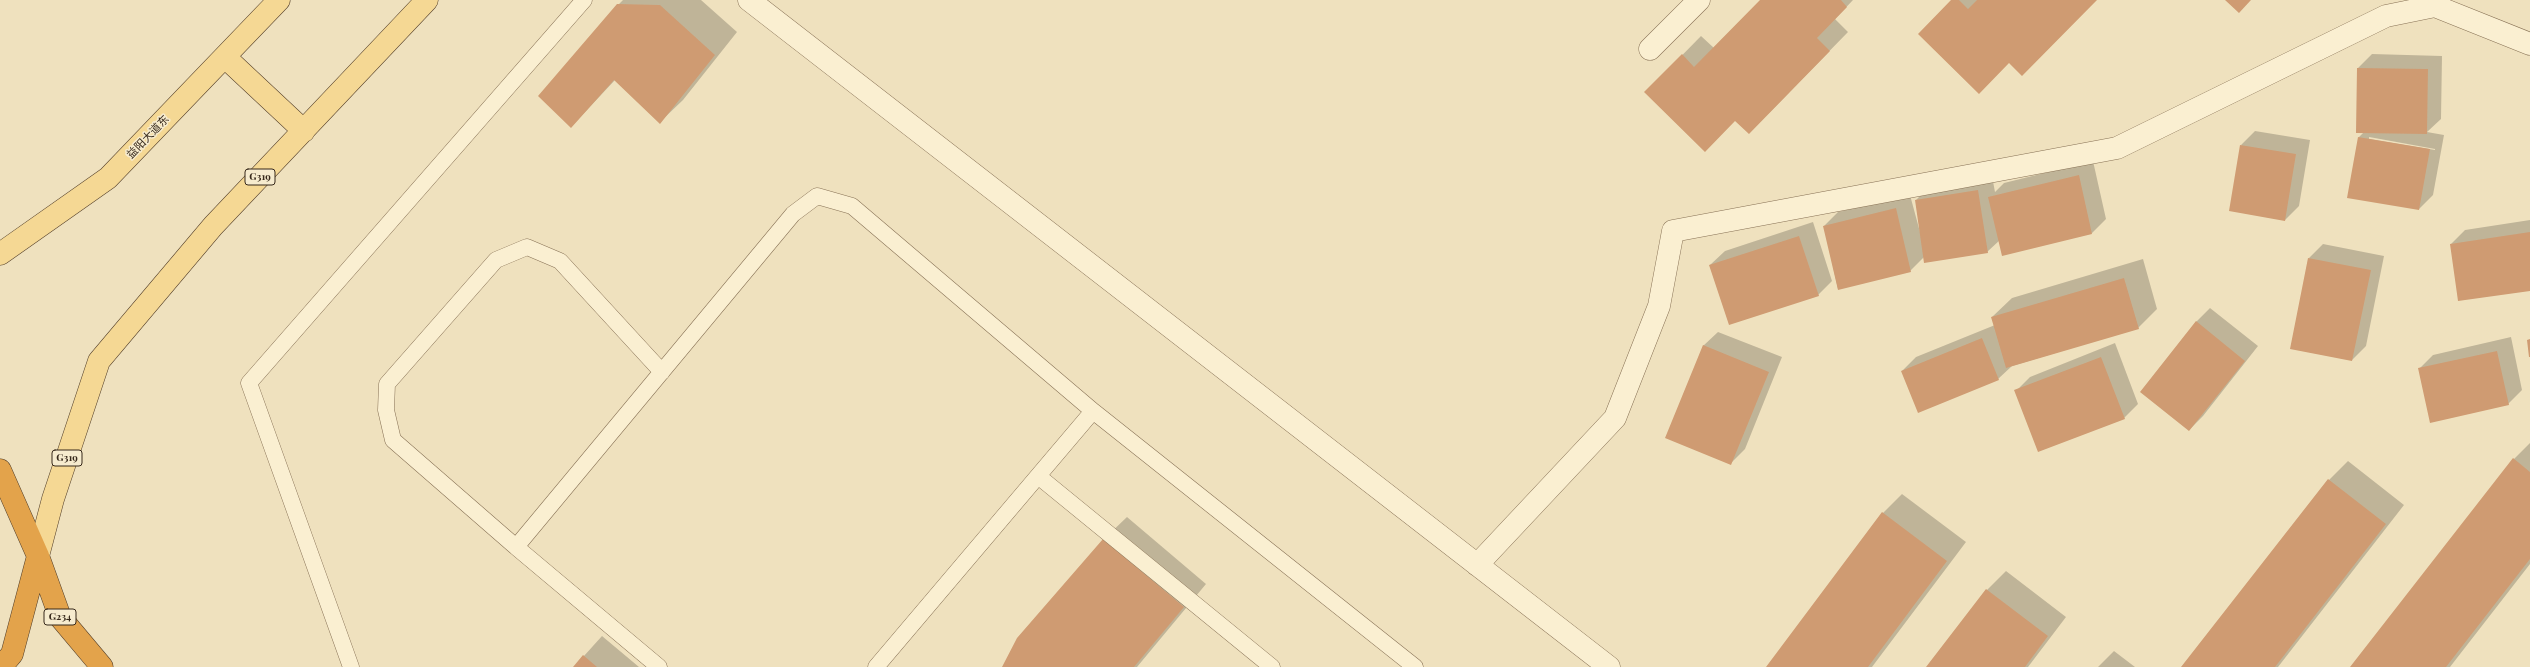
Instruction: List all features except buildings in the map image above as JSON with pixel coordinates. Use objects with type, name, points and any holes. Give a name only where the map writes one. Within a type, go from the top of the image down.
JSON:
[{"type":"highway","name":"G234","points":[[0,470],[38,556],[60,616],[102,667]]},
{"type":"highway","points":[[1,667],[12,654],[38,556]]},
{"type":"main road","name":"益阳大道东","points":[[0,254],[108,178],[279,0]]},
{"type":"main road","name":"G319","points":[[38,556],[53,499],[100,360],[213,226],[427,0]]},
{"type":"main road","points":[[225,57],[304,130]]},
{"type":"street","points":[[749,0],[1609,667]]},
{"type":"street","points":[[1650,49],[1699,0]]},
{"type":"street","points":[[1477,565],[1615,418],[1659,306],[1673,231],[2117,148],[2386,16],[2435,6],[2530,44]]},
{"type":"lane","points":[[351,667],[250,382],[584,0]]},
{"type":"lane","points":[[516,547],[793,214],[817,196],[852,206],[1093,411],[1415,667]]},
{"type":"lane","points":[[660,667],[516,547],[393,440],[386,410],[387,384],[496,260],[527,248],[560,261],[662,372]]},
{"type":"lane","points":[[876,667],[1093,411]]},
{"type":"lane","points":[[1038,476],[1272,667]]}]
